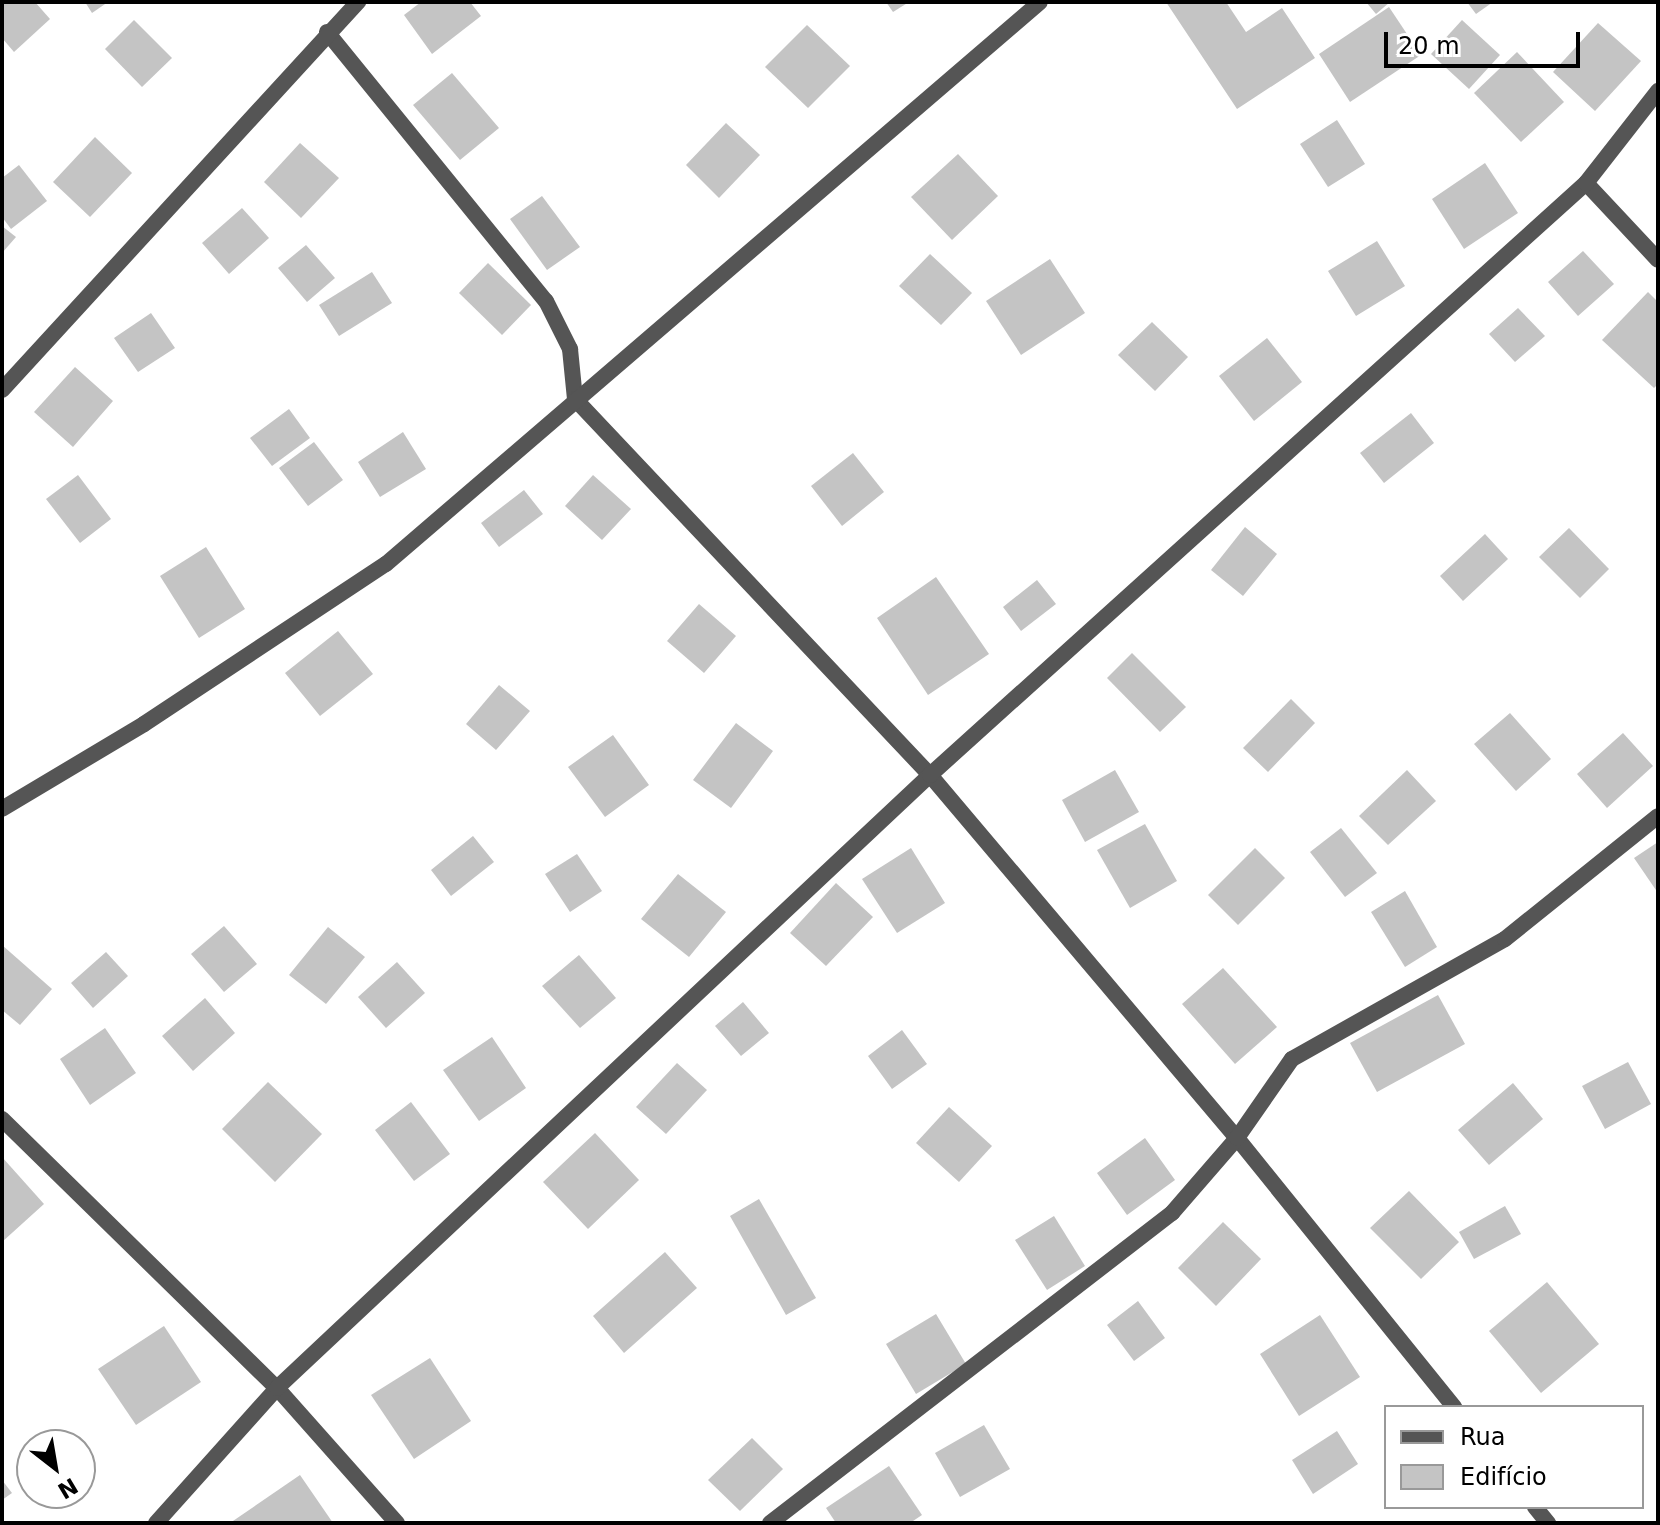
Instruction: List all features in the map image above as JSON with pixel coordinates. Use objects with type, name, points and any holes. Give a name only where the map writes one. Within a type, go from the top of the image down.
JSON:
[{"type":"street","points":[[2,390],[327,32],[358,2]]},
{"type":"street","points":[[2,809],[144,724],[386,564],[1040,2]]},
{"type":"street","points":[[327,32],[546,301],[570,349],[575,399],[930,775],[1237,1138],[1452,1405]]},
{"type":"street","points":[[156,1523],[277,1388],[930,775],[1586,183],[1658,91]]},
{"type":"street","points":[[1586,183],[1658,260]]},
{"type":"street","points":[[770,1523],[1172,1213],[1237,1138],[1292,1059],[1505,939],[1658,816]]},
{"type":"street","points":[[2,1119],[277,1388],[397,1523]]},
{"type":"building","points":[[2,2],[35,2],[50,19],[14,52],[2,38]]},
{"type":"building","points":[[85,2],[108,2],[92,13]]},
{"type":"building","points":[[421,2],[470,2],[481,16],[432,54],[404,15]]},
{"type":"building","points":[[886,2],[909,2],[893,12]]},
{"type":"building","points":[[1166,2],[1226,2],[1246,32],[1282,8],[1315,58],[1237,109]]},
{"type":"building","points":[[1366,2],[1390,2],[1376,14]]},
{"type":"building","points":[[1467,2],[1493,2],[1476,14]]},
{"type":"building","points":[[1389,7],[1421,55],[1350,102],[1319,54]]},
{"type":"building","points":[[134,20],[172,58],[142,87],[105,49]]},
{"type":"building","points":[[1462,20],[1500,55],[1469,89],[1431,54]]},
{"type":"building","points":[[1598,23],[1641,61],[1595,111],[1553,72]]},
{"type":"building","points":[[807,25],[850,66],[808,108],[765,67]]},
{"type":"building","points":[[1517,52],[1564,102],[1521,142],[1474,93]]},
{"type":"building","points":[[452,73],[499,128],[460,160],[413,105]]},
{"type":"building","points":[[1337,120],[1365,164],[1328,187],[1300,144]]},
{"type":"building","points":[[726,123],[760,155],[719,198],[686,165]]},
{"type":"building","points":[[95,137],[132,173],[90,217],[53,182]]},
{"type":"building","points":[[300,143],[339,178],[301,218],[264,182]]},
{"type":"building","points":[[958,154],[998,196],[952,240],[911,197]]},
{"type":"building","points":[[1485,163],[1518,213],[1464,249],[1432,199]]},
{"type":"building","points":[[19,165],[47,201],[11,229],[2,217],[2,178]]},
{"type":"building","points":[[542,196],[580,247],[547,270],[510,219]]},
{"type":"building","points":[[242,208],[269,238],[229,274],[202,243]]},
{"type":"building","points":[[2,226],[16,237],[2,253]]},
{"type":"building","points":[[1377,241],[1405,286],[1356,316],[1328,271]]},
{"type":"building","points":[[306,245],[335,278],[307,302],[278,268]]},
{"type":"building","points":[[1583,251],[1614,284],[1578,316],[1548,282]]},
{"type":"building","points":[[930,254],[972,293],[941,325],[899,286]]},
{"type":"building","points":[[1050,259],[1085,313],[1021,355],[986,301]]},
{"type":"building","points":[[488,263],[531,305],[502,335],[459,293]]},
{"type":"building","points":[[372,272],[392,303],[339,336],[319,305]]},
{"type":"building","points":[[1648,292],[1658,302],[1658,384],[1654,388],[1602,340]]},
{"type":"building","points":[[1518,308],[1545,336],[1515,362],[1489,334]]},
{"type":"building","points":[[151,313],[175,348],[138,372],[114,338]]},
{"type":"building","points":[[1152,322],[1188,357],[1155,391],[1118,355]]},
{"type":"building","points":[[1267,338],[1302,382],[1254,421],[1219,376]]},
{"type":"building","points":[[75,367],[113,401],[73,447],[34,412]]},
{"type":"building","points":[[289,409],[310,438],[272,466],[250,438]]},
{"type":"building","points":[[1411,413],[1434,443],[1384,483],[1360,453]]},
{"type":"building","points":[[403,432],[426,469],[380,497],[358,462]]},
{"type":"building","points":[[314,442],[343,480],[308,506],[279,468]]},
{"type":"building","points":[[853,453],[884,492],[842,526],[811,486]]},
{"type":"building","points":[[78,475],[111,519],[80,543],[46,499]]},
{"type":"building","points":[[593,475],[631,509],[602,540],[565,506]]},
{"type":"building","points":[[524,490],[543,514],[499,547],[481,523]]},
{"type":"building","points":[[1245,527],[1277,554],[1243,596],[1211,570]]},
{"type":"building","points":[[1569,528],[1609,569],[1580,598],[1539,557]]},
{"type":"building","points":[[1485,534],[1508,559],[1463,601],[1440,576]]},
{"type":"building","points":[[206,547],[245,609],[199,638],[160,576]]},
{"type":"building","points":[[936,577],[989,654],[928,695],[877,618]]},
{"type":"building","points":[[1037,580],[1056,604],[1021,631],[1003,607]]},
{"type":"building","points":[[699,604],[736,636],[704,673],[667,641]]},
{"type":"building","points":[[338,631],[373,674],[320,716],[285,673]]},
{"type":"building","points":[[1132,653],[1186,707],[1160,732],[1107,678]]},
{"type":"building","points":[[499,685],[530,711],[496,750],[466,724]]},
{"type":"building","points":[[1291,699],[1315,723],[1268,772],[1243,748]]},
{"type":"building","points":[[1510,713],[1551,759],[1516,791],[1474,744]]},
{"type":"building","points":[[736,723],[773,751],[731,808],[693,780]]},
{"type":"building","points":[[1623,733],[1653,766],[1607,808],[1577,774]]},
{"type":"building","points":[[613,735],[649,785],[605,817],[568,767]]},
{"type":"building","points":[[1115,770],[1139,812],[1085,842],[1062,800]]},
{"type":"building","points":[[1407,770],[1436,801],[1388,845],[1359,816]]},
{"type":"building","points":[[1145,824],[1177,881],[1130,908],[1097,850]]},
{"type":"building","points":[[1341,828],[1377,873],[1345,897],[1310,852]]},
{"type":"building","points":[[473,836],[494,862],[451,896],[431,870]]},
{"type":"building","points":[[1658,842],[1658,893],[1634,858]]},
{"type":"building","points":[[911,848],[945,903],[897,933],[862,879]]},
{"type":"building","points":[[1255,848],[1285,878],[1238,925],[1208,895]]},
{"type":"building","points":[[577,854],[602,891],[570,912],[545,874]]},
{"type":"building","points":[[678,874],[726,912],[689,957],[641,919]]},
{"type":"building","points":[[836,883],[873,917],[826,966],[790,933]]},
{"type":"building","points":[[1405,891],[1437,947],[1405,967],[1371,912]]},
{"type":"building","points":[[224,926],[257,964],[224,992],[191,954]]},
{"type":"building","points":[[328,927],[365,957],[326,1004],[289,975]]},
{"type":"building","points":[[2,945],[52,989],[20,1025],[2,1010]]},
{"type":"building","points":[[106,952],[128,976],[93,1008],[71,983]]},
{"type":"building","points":[[579,955],[616,998],[580,1028],[542,986]]},
{"type":"building","points":[[397,962],[425,993],[386,1028],[358,997]]},
{"type":"building","points":[[1223,968],[1277,1027],[1235,1064],[1182,1004]]},
{"type":"building","points":[[1438,995],[1465,1044],[1377,1092],[1350,1043]]},
{"type":"building","points":[[205,998],[235,1033],[193,1071],[162,1036]]},
{"type":"building","points":[[743,1002],[769,1033],[741,1056],[715,1026]]},
{"type":"building","points":[[105,1028],[136,1073],[90,1105],[60,1059]]},
{"type":"building","points":[[902,1030],[927,1064],[892,1089],[868,1056]]},
{"type":"building","points":[[492,1037],[526,1088],[479,1121],[443,1070]]},
{"type":"building","points":[[1628,1062],[1651,1104],[1605,1129],[1582,1086]]},
{"type":"building","points":[[677,1063],[707,1090],[666,1134],[636,1107]]},
{"type":"building","points":[[268,1082],[322,1134],[275,1182],[222,1129]]},
{"type":"building","points":[[1513,1083],[1543,1119],[1489,1165],[1458,1130]]},
{"type":"building","points":[[411,1102],[450,1154],[414,1181],[375,1130]]},
{"type":"building","points":[[949,1107],[992,1146],[959,1182],[916,1143]]},
{"type":"building","points":[[595,1133],[639,1180],[588,1229],[543,1182]]},
{"type":"building","points":[[1145,1138],[1175,1180],[1127,1215],[1097,1173]]},
{"type":"building","points":[[2,1157],[44,1204],[2,1242]]},
{"type":"building","points":[[1409,1191],[1459,1242],[1421,1279],[1370,1228]]},
{"type":"building","points":[[759,1199],[816,1298],[786,1315],[730,1216]]},
{"type":"building","points":[[1505,1206],[1521,1234],[1474,1259],[1459,1232]]},
{"type":"building","points":[[1054,1216],[1085,1266],[1047,1290],[1015,1240]]},
{"type":"building","points":[[1223,1222],[1261,1259],[1216,1306],[1178,1268]]},
{"type":"building","points":[[665,1252],[697,1288],[624,1353],[593,1316]]},
{"type":"building","points":[[1547,1282],[1599,1344],[1541,1393],[1489,1331]]},
{"type":"building","points":[[1138,1301],[1165,1338],[1134,1361],[1107,1325]]},
{"type":"building","points":[[936,1314],[966,1364],[916,1394],[886,1344]]},
{"type":"building","points":[[1320,1315],[1360,1377],[1299,1416],[1260,1354]]},
{"type":"building","points":[[164,1326],[201,1382],[136,1425],[98,1369]]},
{"type":"building","points":[[430,1358],[471,1421],[414,1459],[371,1395]]},
{"type":"building","points":[[984,1425],[1010,1469],[960,1497],[935,1453]]},
{"type":"building","points":[[1337,1431],[1358,1464],[1313,1494],[1292,1460]]},
{"type":"building","points":[[752,1438],[783,1469],[740,1511],[708,1480]]},
{"type":"building","points":[[889,1466],[922,1515],[910,1523],[836,1523],[826,1508]]},
{"type":"building","points":[[300,1475],[333,1523],[230,1523]]},
{"type":"building","points":[[2,1480],[12,1493],[2,1500]]}]
